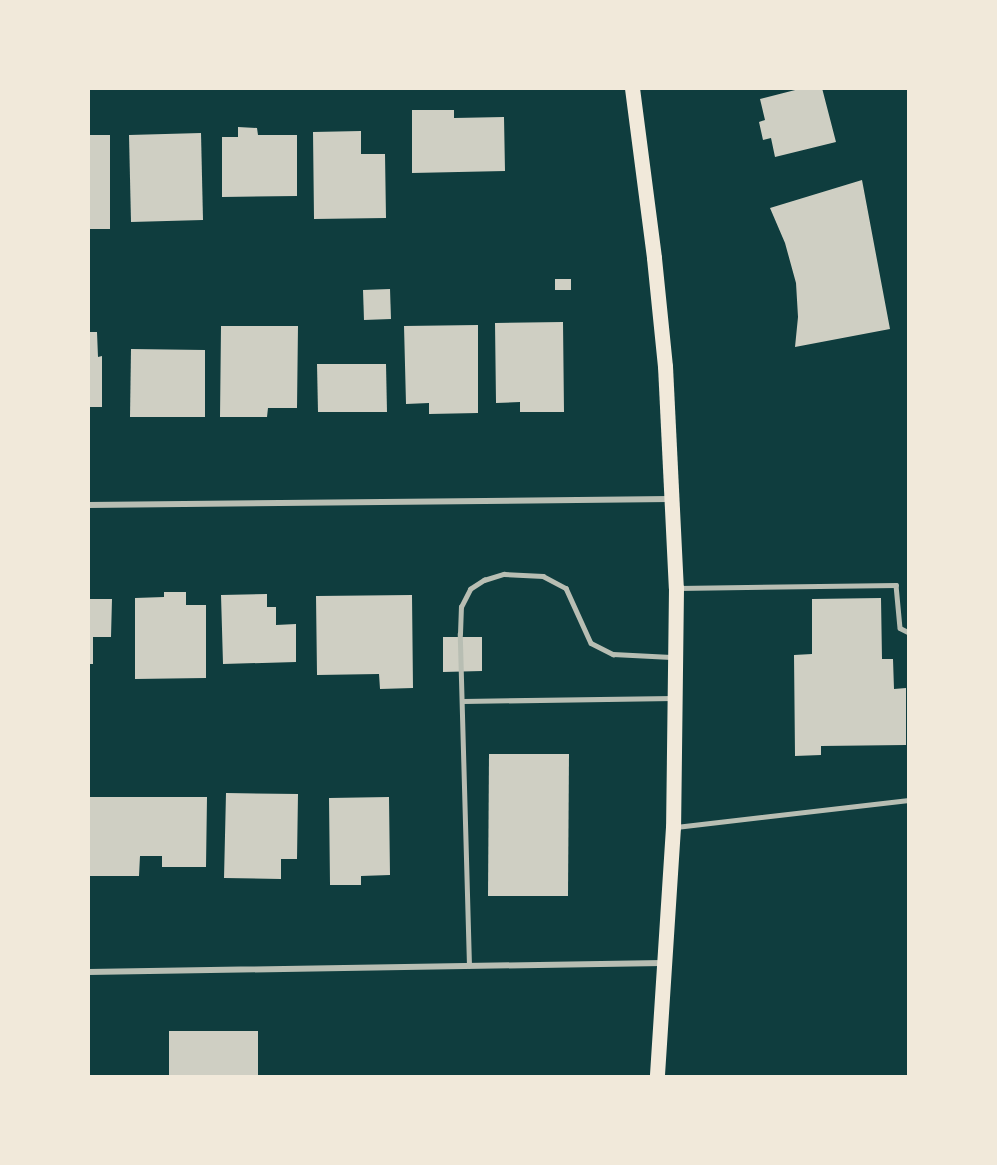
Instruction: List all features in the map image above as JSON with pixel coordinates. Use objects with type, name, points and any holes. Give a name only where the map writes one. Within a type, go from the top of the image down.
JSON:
[{"type":"main road","points":[[632,88],[655,269],[674,499],[677,657],[673,828],[657,1077]]},
{"type":"street","points":[[88,505],[674,499]]},
{"type":"street","points":[[88,972],[663,963]]},
{"type":"lane","points":[[469,966],[461,607],[470,589],[484,580],[504,574],[543,576],[566,588],[591,643],[613,654],[677,657]]},
{"type":"lane","points":[[676,588],[896,585],[900,628],[909,632]]},
{"type":"lane","points":[[463,701],[676,698]]},
{"type":"lane","points":[[673,828],[909,800]]},
{"type":"building","points":[[803,88],[822,88],[836,142],[775,157],[771,138],[763,140],[759,122],[765,120],[760,99]]},
{"type":"building","points":[[412,110],[454,110],[454,118],[504,117],[505,171],[412,173]]},
{"type":"building","points":[[238,127],[257,128],[258,135],[297,135],[297,196],[222,197],[222,137],[238,137]]},
{"type":"building","points":[[361,131],[361,154],[385,154],[386,218],[314,219],[313,132]]},
{"type":"building","points":[[201,133],[203,220],[131,222],[129,135]]},
{"type":"building","points":[[88,135],[110,135],[110,229],[88,229]]},
{"type":"building","points":[[862,180],[890,329],[795,347],[798,317],[796,283],[785,243],[770,208]]},
{"type":"building","points":[[555,279],[571,279],[571,290],[555,290]]},
{"type":"building","points":[[390,289],[391,319],[364,320],[363,290]]},
{"type":"building","points":[[563,322],[564,412],[520,412],[520,402],[496,403],[495,323]]},
{"type":"building","points":[[478,325],[478,413],[429,414],[429,403],[406,404],[404,326]]},
{"type":"building","points":[[221,326],[298,326],[297,408],[268,408],[267,417],[220,417]]},
{"type":"building","points":[[88,332],[97,332],[98,357],[102,356],[102,407],[88,407]]},
{"type":"building","points":[[131,349],[205,350],[205,417],[130,417]]},
{"type":"building","points":[[317,364],[386,364],[387,412],[318,412]]},
{"type":"building","points":[[164,592],[186,592],[186,605],[206,605],[206,678],[135,679],[135,598],[164,597]]},
{"type":"building","points":[[267,594],[267,607],[276,607],[276,625],[296,624],[296,662],[223,664],[221,595]]},
{"type":"building","points":[[412,595],[413,688],[380,689],[379,674],[317,675],[316,596]]},
{"type":"building","points":[[881,598],[882,659],[893,659],[894,689],[906,688],[906,745],[821,746],[821,755],[795,756],[794,655],[812,654],[812,599]]},
{"type":"building","points":[[88,599],[112,599],[111,637],[93,637],[93,664],[88,664]]},
{"type":"building","points":[[443,637],[482,637],[482,671],[443,672]]},
{"type":"building","points":[[489,754],[569,754],[568,896],[488,896]]},
{"type":"building","points":[[226,793],[298,794],[297,859],[281,859],[281,879],[224,878]]},
{"type":"building","points":[[88,797],[207,797],[206,867],[162,867],[162,856],[140,856],[139,876],[88,876]]},
{"type":"building","points":[[389,797],[390,875],[361,876],[361,885],[330,885],[329,798]]},
{"type":"building","points":[[169,1031],[258,1031],[258,1076],[169,1076]]}]
